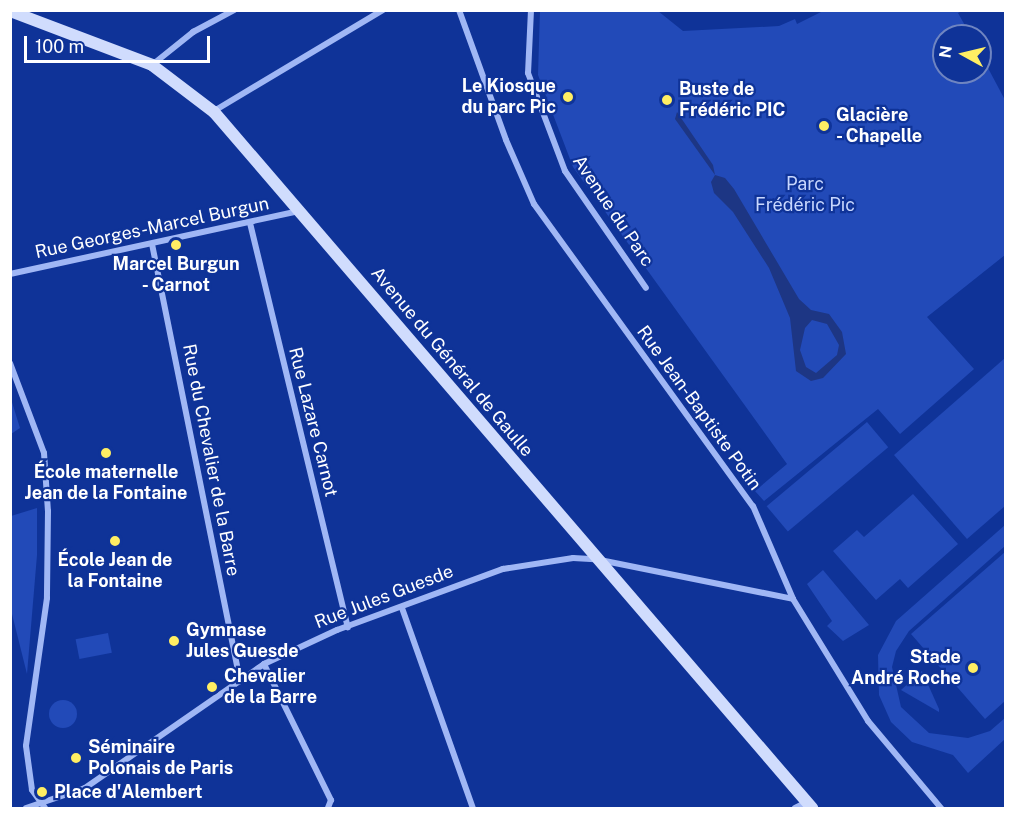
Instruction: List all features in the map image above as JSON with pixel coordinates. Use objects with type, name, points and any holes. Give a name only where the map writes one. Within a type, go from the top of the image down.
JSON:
[{"type":"main road","name":"Avenue du Général de Gaulle","points":[[13,11],[152,65],[214,112],[595,559],[809,805]]},
{"type":"street","points":[[152,65],[193,32],[234,10]]},
{"type":"street","points":[[214,112],[383,10]]},
{"type":"street","name":"Rue Jean-Baptiste Potin","points":[[459,10],[506,140],[534,204],[753,506],[793,599],[868,721],[940,808]]},
{"type":"street","name":"Avenue du Parc","points":[[531,10],[528,73],[564,171],[646,288]]},
{"type":"street","name":"Rue Georges-Marcel Burgun","points":[[10,273],[300,211]]},
{"type":"street","name":"Rue Lazare Carnot","points":[[250,223],[348,627]]},
{"type":"street","name":"Rue du Chevalier de la Barre","points":[[152,244],[240,681]]},
{"type":"street","points":[[10,363],[44,453],[48,511],[47,598],[26,746],[32,790],[44,806]]},
{"type":"street","name":"Rue Jules Guesde","points":[[26,808],[44,806],[85,788],[264,664],[348,627],[503,569],[573,558],[595,559],[793,599]]},
{"type":"street","points":[[402,608],[473,808]]},
{"type":"street","points":[[264,664],[332,800],[327,808]]},
{"type":"street","points":[[795,808],[809,805]]},
{"type":"green space","name":"Parc Frédéric Pic","points":[[540,11],[658,11],[683,31],[779,26],[795,19],[797,24],[823,11],[962,11],[958,13],[964,24],[932,24],[932,84],[992,84],[992,76],[1005,100],[1005,255],[927,317],[974,369],[900,434],[878,409],[764,501],[755,491],[787,464],[573,167],[538,75]]},
{"type":"green space","points":[[1005,358],[1005,506],[967,539],[894,455]]},
{"type":"green space","points":[[11,399],[20,428],[10,434]]},
{"type":"green space","points":[[867,422],[888,447],[788,531],[767,506]]},
{"type":"green space","points":[[913,494],[958,544],[908,588],[900,579],[876,600],[833,551],[857,530],[864,537]]},
{"type":"green space","points":[[37,508],[37,555],[27,674],[11,610],[11,516]]},
{"type":"green space","points":[[1005,525],[1005,546],[909,631],[896,651],[892,667],[901,707],[929,733],[968,738],[990,731],[1005,718],[1005,739],[968,773],[953,755],[912,742],[891,722],[879,695],[878,655],[896,621]]},
{"type":"green space","name":"Stade André Roche","points":[[1005,552],[1005,701],[985,719],[911,634]]},
{"type":"green space","points":[[823,570],[869,625],[843,641],[827,626],[832,621],[807,584]]},
{"type":"green space","points":[[108,633],[112,653],[79,659],[76,639]]},
{"type":"green space","points":[[922,671],[939,709],[939,712],[901,690]]},
{"type":"green space","points":[[63,700],[73,704],[77,714],[73,724],[63,728],[53,724],[49,714],[53,704]]},
{"type":"shaded area","points":[[677,112],[713,165],[715,175],[675,119]]},
{"type":"shaded area","points":[[715,175],[725,178],[734,189],[799,299],[811,310],[829,314],[842,332],[846,354],[823,378],[811,381],[796,371],[790,318],[769,268],[733,212],[714,193],[711,182]],"holes":[[[812,320],[827,324],[839,345],[837,355],[816,373],[806,367],[800,350],[805,328]]]},
{"type":"place","name":"Le Kiosque du parc Pic","points":[[568,97]]},
{"type":"place","name":"Buste de Frédéric PIC","points":[[667,100]]},
{"type":"place","name":"Glacière - Chapelle","points":[[824,126]]},
{"type":"place","name":"Marcel Burgun - Carnot","points":[[176,245]]},
{"type":"place","name":"École maternelle Jean de la Fontaine","points":[[106,453]]},
{"type":"place","name":"École Jean de la Fontaine","points":[[115,541]]},
{"type":"place","name":"Gymnase Jules Guesde","points":[[174,641]]},
{"type":"place","name":"Stade André Roche","points":[[973,668]]},
{"type":"place","name":"Chevalier de la Barre","points":[[212,687]]},
{"type":"place","name":"Séminaire Polonais de Paris","points":[[76,758]]},
{"type":"place","name":"Place d'Alembert","points":[[42,792]]}]
